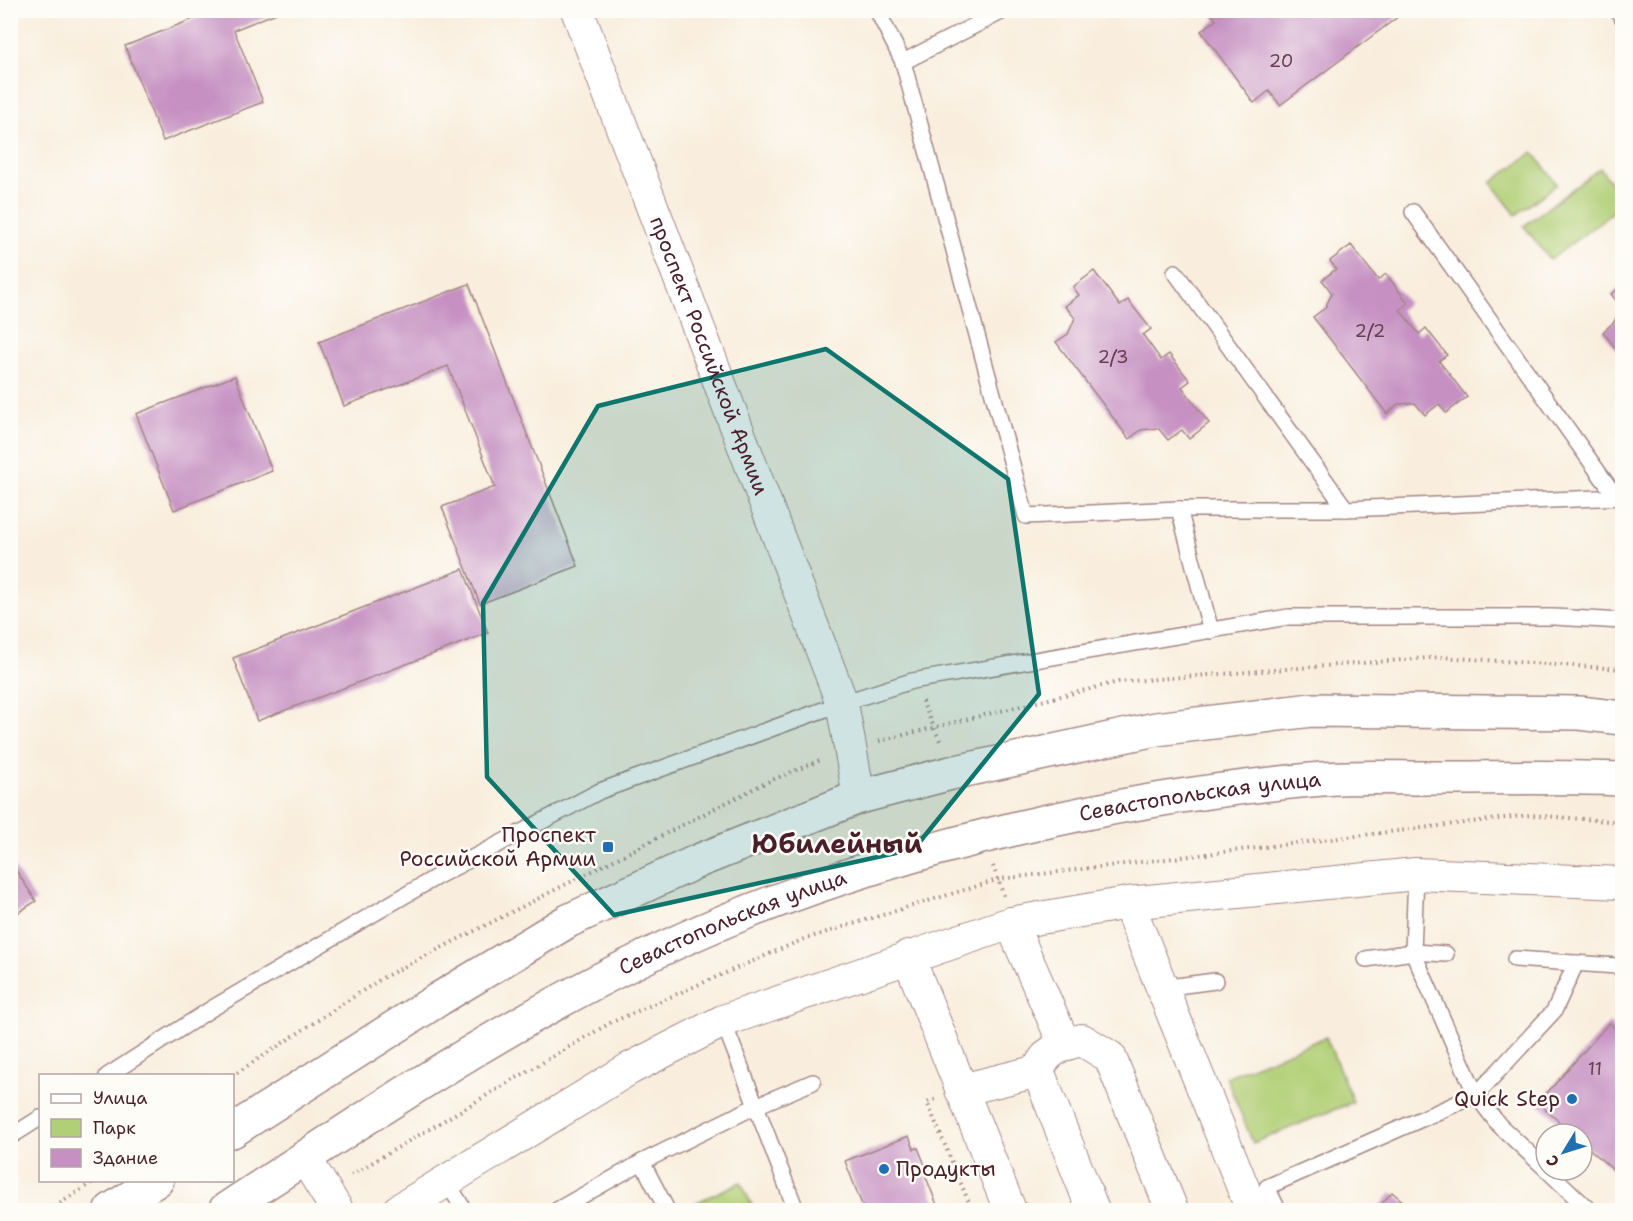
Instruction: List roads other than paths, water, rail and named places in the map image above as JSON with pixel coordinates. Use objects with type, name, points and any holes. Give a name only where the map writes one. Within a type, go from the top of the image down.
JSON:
[{"type":"main road","points":[[234,1130],[439,999],[568,921],[698,861],[859,797],[951,772],[1156,729],[1312,710],[1579,713],[1623,718]]},
{"type":"main road","name":"Севастопольская улица","points":[[225,1210],[473,1051],[601,980],[724,922],[883,864],[980,837],[1210,792],[1326,778],[1623,779]]},
{"type":"main road","points":[[111,1210],[154,1182]]},
{"type":"street","name":"проспект Российской Армии","points":[[577,10],[842,703],[859,797]]},
{"type":"street","points":[[399,1210],[629,1069],[723,1021],[1011,922],[1128,903],[1416,874],[1623,883]]},
{"type":"street","points":[[1128,903],[1161,988],[1255,1197]]},
{"type":"street","points":[[1011,922],[1064,1043]]},
{"type":"street","points":[[908,956],[1010,1210]]},
{"type":"street","points":[[1093,1210],[1038,1071],[1043,1058],[1064,1043],[1082,1040],[1110,1057],[1172,1210]]},
{"type":"street","points":[[961,1090],[1038,1071]]},
{"type":"street","points":[[305,1158],[337,1210]]},
{"type":"lane","points":[[877,10],[903,62],[1026,516],[1179,509],[1346,509],[1619,497]]},
{"type":"lane","points":[[903,62],[1005,10]]},
{"type":"lane","points":[[1617,10],[1623,17]]},
{"type":"lane","points":[[1413,212],[1619,497]]},
{"type":"lane","points":[[1175,272],[1346,509]]},
{"type":"lane","points":[[1179,509],[1211,631]]},
{"type":"lane","points":[[109,1074],[212,1009],[438,876],[600,792],[842,703],[912,681],[1288,618],[1554,617],[1623,621]]},
{"type":"lane","points":[[1416,874],[1413,952],[1476,1095],[1499,1125],[1534,1159]]},
{"type":"lane","points":[[1366,959],[1413,952],[1446,954]]},
{"type":"lane","points":[[1515,959],[1617,966]]},
{"type":"lane","points":[[1255,1197],[1476,1095],[1554,1011],[1576,963]]},
{"type":"lane","points":[[1161,988],[1215,981]]},
{"type":"lane","points":[[723,1021],[796,1210]]},
{"type":"lane","points":[[557,1210],[642,1162],[756,1106],[813,1082]]},
{"type":"lane","points":[[10,1137],[39,1119]]},
{"type":"lane","points":[[642,1162],[667,1210]]},
{"type":"lane","points":[[447,1182],[464,1210]]},
{"type":"lane","points":[[1559,1182],[1589,1210]]},
{"type":"lane","points":[[1255,1197],[1278,1210]]},
{"type":"place","name":"Проспект Российской Армии","points":[[608,847]]},
{"type":"place","name":"Quick Step","points":[[1572,1099]]},
{"type":"place","name":"Продукты","points":[[884,1169]]},
{"type":"district","name":"Юбилейный","points":[[837,844]]}]
